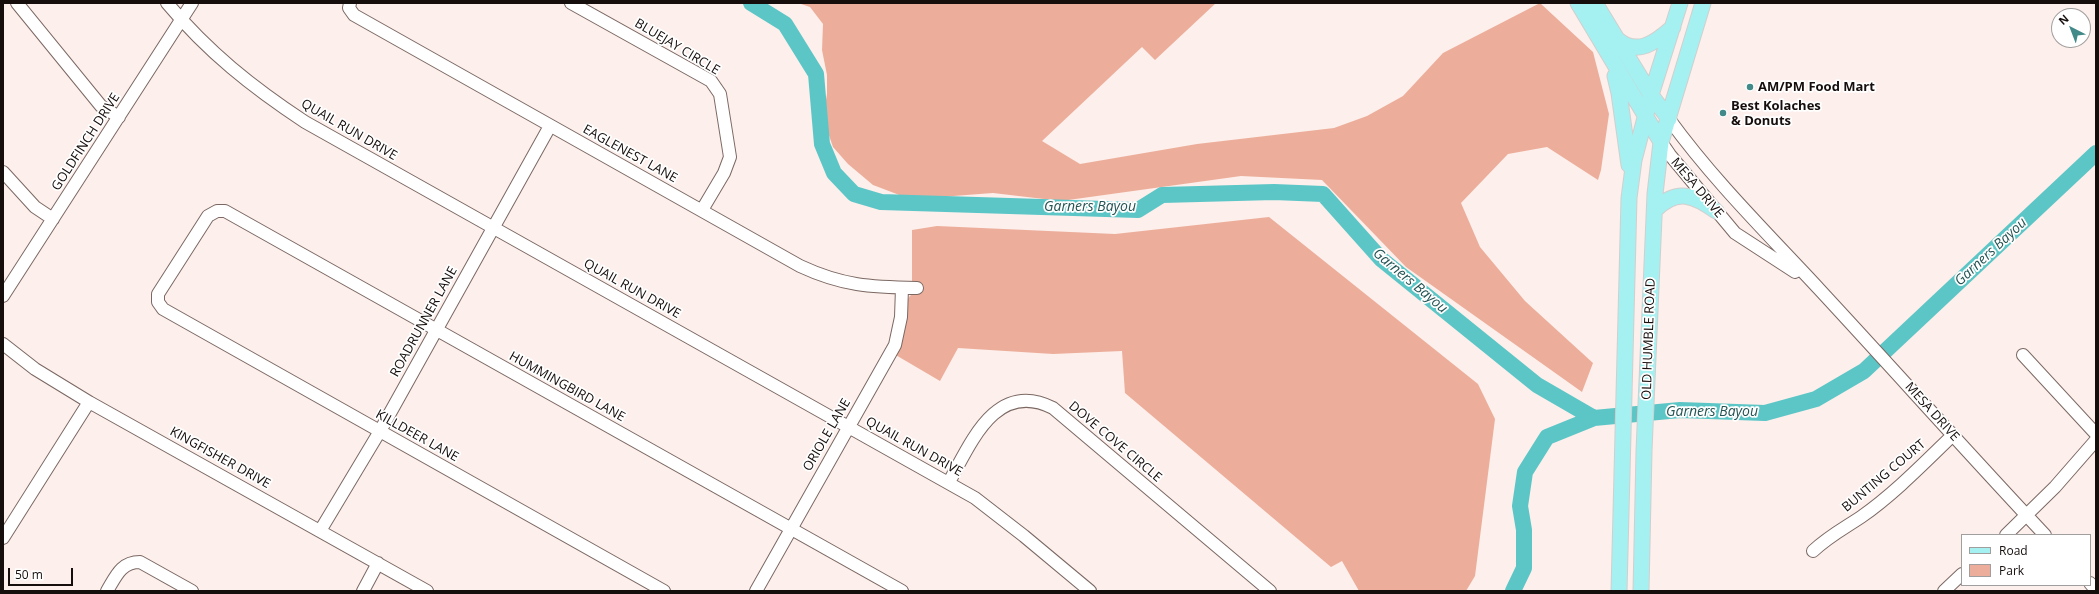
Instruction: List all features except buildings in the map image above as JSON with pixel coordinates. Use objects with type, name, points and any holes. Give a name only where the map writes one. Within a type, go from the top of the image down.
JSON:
[{"type":"main road","points":[[1578,3],[1645,118]]},
{"type":"main road","points":[[1595,3],[1651,95],[1669,119]]},
{"type":"main road","name":"OLD HUMBLE ROAD","points":[[1619,591],[1630,193],[1634,160],[1651,95],[1680,3]]},
{"type":"main road","name":"OLD HUMBLE ROAD","points":[[1642,591],[1644,451],[1650,337],[1654,210],[1661,142],[1703,3]]},
{"type":"main road","points":[[1616,38],[1627,46],[1640,48],[1660,38],[1673,27]]},
{"type":"main road","points":[[1609,56],[1619,93],[1626,139],[1630,193]]},
{"type":"main road","name":"MESA DRIVE","points":[[1645,118],[1661,142]]},
{"type":"main road","points":[[1654,210],[1669,198],[1689,196],[1699,199],[1716,211]]},
{"type":"street","points":[[17,3],[101,106],[119,117]]},
{"type":"street","name":"QUAIL RUN DRIVE","points":[[167,3],[181,20],[235,73],[265,96],[305,122],[949,482],[1000,516],[1090,591]]},
{"type":"street","name":"GOLDFINCH DRIVE","points":[[3,296],[192,3]]},
{"type":"street","name":"EAGLENEST LANE","points":[[350,3],[349,8],[354,15],[550,126],[818,274],[838,282],[859,286],[917,288]]},
{"type":"street","name":"BLUEJAY CIRCLE","points":[[571,3],[711,81],[717,87],[720,94],[730,157],[724,173],[702,210]]},
{"type":"street","name":"MESA DRIVE","points":[[1669,119],[1696,156],[1725,190],[1895,370],[1953,436],[2044,534]]},
{"type":"street","name":"ROADRUNNER LANE","points":[[320,531],[380,431],[550,126]]},
{"type":"street","name":"MESA DRIVE","points":[[1661,142],[1716,211],[1736,233],[1819,289]]},
{"type":"street","points":[[3,172],[35,207],[53,219]]},
{"type":"street","name":"KILLDEER LANE","points":[[217,211],[208,216],[158,294],[158,302],[163,309],[664,591]]},
{"type":"street","name":"HUMMINGBIRD LANE","points":[[217,211],[225,211],[902,591]]},
{"type":"street","name":"ORIOLE LANE","points":[[756,591],[895,345],[902,317],[902,288]]},
{"type":"street","name":"KINGFISHER DRIVE","points":[[3,344],[35,369],[89,402],[427,591]]},
{"type":"street","points":[[2023,355],[2096,434]]},
{"type":"street","points":[[3,538],[89,402]]},
{"type":"street","name":"DOVE COVE CIRCLE","points":[[949,482],[979,429],[993,413],[1008,405],[1022,402],[1044,404],[1053,408],[1270,591]]},
{"type":"street","name":"BUNTING COURT","points":[[1813,551],[1827,537],[1860,517],[1882,500],[1953,436]]},
{"type":"street","points":[[2007,534],[2055,487],[2096,440]]},
{"type":"street","points":[[107,591],[123,566],[131,562],[140,562],[192,591]]},
{"type":"street","points":[[363,591],[378,564]]},
{"type":"street","points":[[1944,591],[1961,575]]},
{"type":"green space","points":[[798,3],[1216,3],[1155,60],[1142,47],[1042,141],[1080,164],[1197,144],[1334,128],[1367,116],[1403,96],[1443,53],[1540,3],[1593,52],[1609,114],[1601,170],[1598,180],[1547,147],[1508,154],[1461,203],[1480,247],[1525,301],[1593,363],[1582,392],[1406,267],[1322,180],[1241,176],[1061,201],[993,193],[927,198],[902,196],[873,185],[848,164],[833,147],[823,118],[827,94],[827,75],[822,50],[823,24],[810,7]]},
{"type":"green space","points":[[1269,217],[1478,384],[1495,419],[1475,576],[1466,591],[1359,591],[1342,561],[1331,567],[1125,393],[1122,351],[1053,354],[958,348],[940,381],[894,354],[902,338],[906,321],[907,303],[912,294],[912,230],[937,226],[1115,234]]},
{"type":"waterway","name":"Garners Bayou","points":[[751,3],[785,24],[816,74],[822,144],[834,173],[854,194],[881,202],[1138,210],[1162,195],[1274,192],[1323,194],[1381,259],[1537,385],[1594,418],[1680,410],[1765,413],[1816,399],[1864,371],[2096,153]]},
{"type":"waterway","points":[[1513,591],[1524,568],[1524,530],[1520,506],[1525,472],[1547,437],[1594,418]]},
{"type":"place","name":"AM/PM Food Mart","points":[[1750,87]]},
{"type":"place","name":"Best Kolaches & Donuts","points":[[1723,113]]}]
